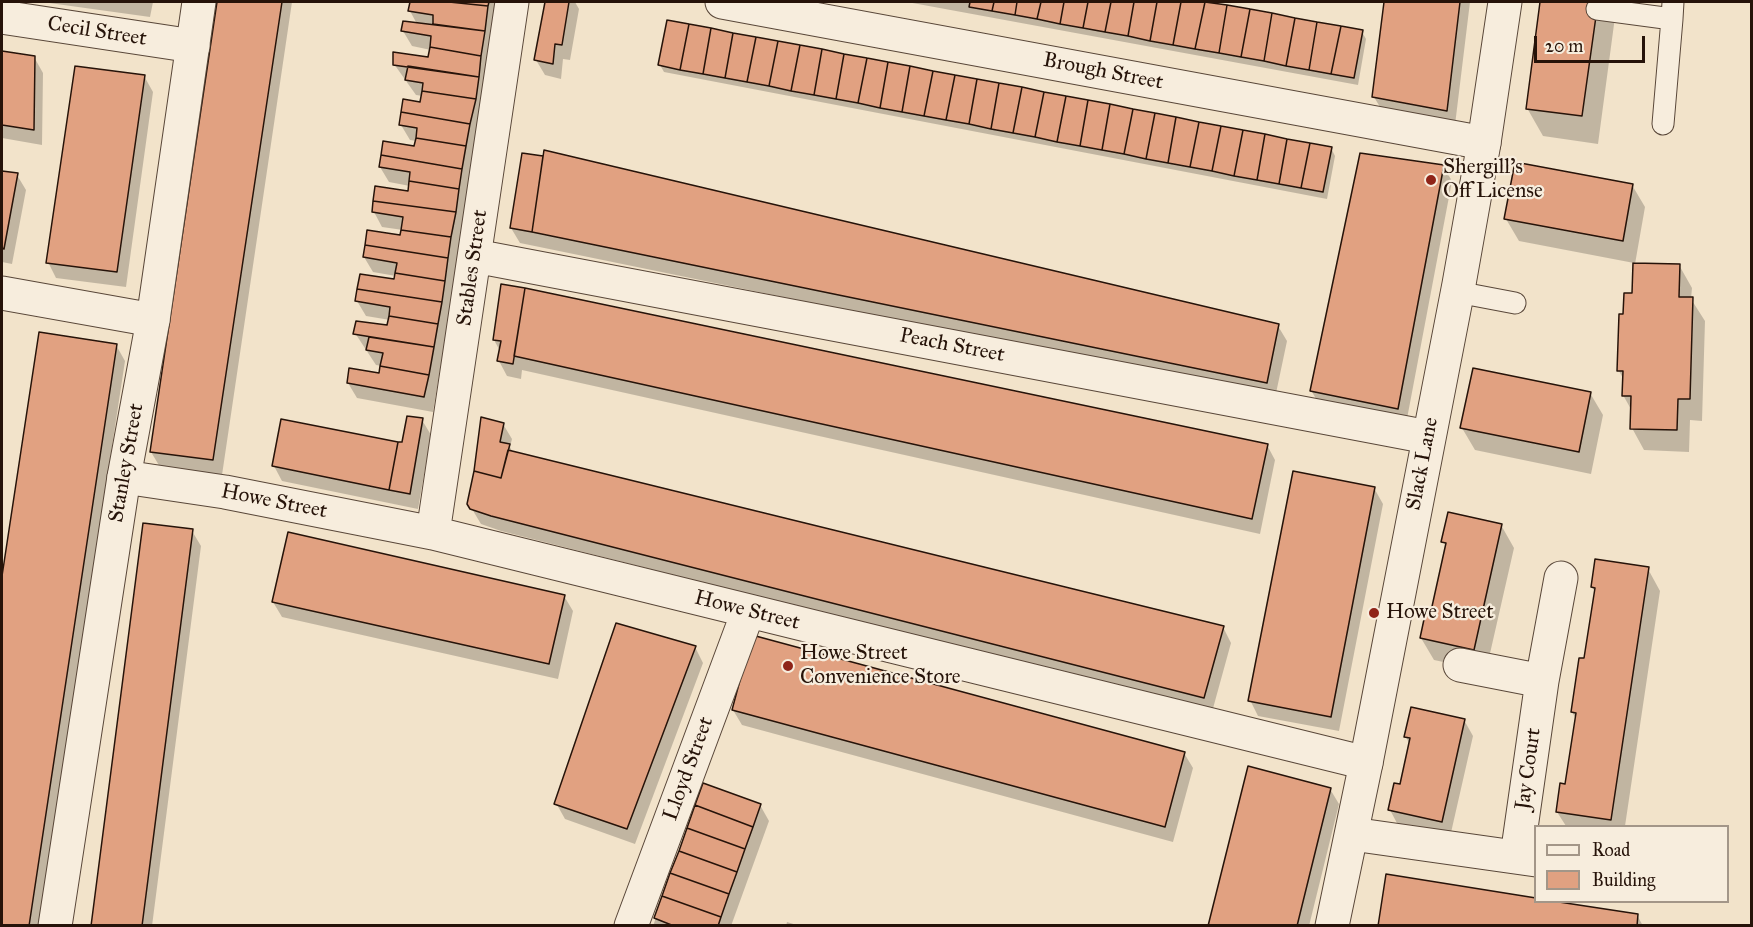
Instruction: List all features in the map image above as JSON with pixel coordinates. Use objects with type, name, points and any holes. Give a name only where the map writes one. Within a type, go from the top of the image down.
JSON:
[{"type":"street","name":"Stanley Street","points":[[55,926],[124,477],[153,320],[199,2]]},
{"type":"street","name":"Stables Street","points":[[433,533],[512,2]]},
{"type":"street","name":"Brough Street","points":[[722,2],[1484,143]]},
{"type":"street","name":"Slack Lane","points":[[1332,926],[1366,763],[1457,292],[1484,143],[1505,2]]},
{"type":"street","name":"Cecil Street","points":[[2,17],[193,46]]},
{"type":"street","name":"Peach Street","points":[[475,256],[1428,437]]},
{"type":"street","points":[[2,293],[153,320]]},
{"type":"street","name":"Howe Street","points":[[124,477],[225,492],[433,533],[1366,763]]},
{"type":"street","name":"Jay Court","points":[[1352,834],[1526,858],[1542,681],[1561,578]]},
{"type":"street","name":"Lloyd Street","points":[[631,926],[748,612]]},
{"type":"street","points":[[1460,665],[1542,681]]},
{"type":"lane","points":[[1597,9],[1672,10],[1663,124]]},
{"type":"lane","points":[[1457,292],[1515,303]]},
{"type":"building","points":[[217,2],[282,2],[213,460],[150,452]]},
{"type":"building","points":[[410,2],[449,2],[488,6],[485,31],[433,24],[433,15],[408,11]]},
{"type":"building","points":[[449,2],[489,2],[488,6]]},
{"type":"building","points":[[545,2],[569,2],[562,45],[555,44],[553,64],[534,60]]},
{"type":"building","points":[[970,2],[994,2],[992,11],[969,7]]},
{"type":"building","points":[[994,2],[1017,2],[1015,15],[992,11]]},
{"type":"building","points":[[1017,2],[1041,2],[1037,19],[1015,15]]},
{"type":"building","points":[[1041,2],[1064,2],[1060,24],[1037,19]]},
{"type":"building","points":[[1064,2],[1088,2],[1083,28],[1060,24]]},
{"type":"building","points":[[1088,2],[1111,2],[1105,32],[1083,28]]},
{"type":"building","points":[[1111,2],[1134,2],[1128,36],[1105,32]]},
{"type":"building","points":[[1134,2],[1157,2],[1150,41],[1128,36]]},
{"type":"building","points":[[1157,2],[1181,2],[1173,45],[1150,41]]},
{"type":"building","points":[[1181,2],[1205,2],[1195,49],[1173,45]]},
{"type":"building","points":[[1205,2],[1227,5],[1219,53],[1195,49]]},
{"type":"building","points":[[1384,2],[1460,2],[1447,111],[1372,97]]},
{"type":"building","points":[[1540,2],[1598,2],[1582,116],[1526,109]]},
{"type":"building","points":[[1227,5],[1250,9],[1241,57],[1219,53]]},
{"type":"building","points":[[1250,9],[1272,13],[1264,61],[1241,57]]},
{"type":"building","points":[[1272,13],[1295,18],[1286,66],[1264,61]]},
{"type":"building","points":[[1295,18],[1317,22],[1309,70],[1286,66]]},
{"type":"building","points":[[667,20],[689,24],[680,70],[658,65]]},
{"type":"building","points":[[403,21],[485,31],[481,56],[430,47],[431,36],[401,31]]},
{"type":"building","points":[[1317,22],[1341,26],[1331,74],[1309,70]]},
{"type":"building","points":[[689,24],[711,28],[703,74],[680,70]]},
{"type":"building","points":[[1341,26],[1363,30],[1354,78],[1331,74]]},
{"type":"building","points":[[711,28],[733,33],[725,78],[703,74]]},
{"type":"building","points":[[733,33],[756,37],[747,82],[725,78]]},
{"type":"building","points":[[756,37],[778,41],[769,86],[747,82]]},
{"type":"building","points":[[778,41],[800,45],[791,91],[769,86]]},
{"type":"building","points":[[800,45],[822,49],[814,95],[791,91]]},
{"type":"building","points":[[430,47],[481,56],[479,77],[393,65],[393,52],[428,57]]},
{"type":"building","points":[[822,49],[844,54],[836,99],[814,95]]},
{"type":"building","points":[[2,51],[35,56],[34,130],[2,125]]},
{"type":"building","points":[[844,54],[867,58],[858,103],[836,99]]},
{"type":"building","points":[[867,58],[888,62],[880,108],[858,103]]},
{"type":"building","points":[[888,62],[910,66],[902,112],[880,108]]},
{"type":"building","points":[[75,66],[145,75],[117,272],[46,263]]},
{"type":"building","points":[[408,66],[479,77],[476,99],[422,91],[423,83],[405,80]]},
{"type":"building","points":[[910,66],[933,71],[924,116],[902,112]]},
{"type":"building","points":[[933,71],[955,75],[946,120],[924,116]]},
{"type":"building","points":[[955,75],[977,79],[969,124],[946,120]]},
{"type":"building","points":[[977,79],[999,83],[991,129],[969,124]]},
{"type":"building","points":[[999,83],[1022,87],[1013,133],[991,129]]},
{"type":"building","points":[[1022,87],[1044,92],[1035,137],[1013,133]]},
{"type":"building","points":[[422,91],[476,99],[470,124],[401,112],[403,99],[420,102]]},
{"type":"building","points":[[1044,92],[1066,96],[1057,142],[1035,137]]},
{"type":"building","points":[[1066,96],[1088,100],[1080,146],[1057,142]]},
{"type":"building","points":[[1088,100],[1110,104],[1102,150],[1080,146]]},
{"type":"building","points":[[1110,104],[1133,109],[1124,154],[1102,150]]},
{"type":"building","points":[[1133,109],[1155,113],[1146,159],[1124,154]]},
{"type":"building","points":[[401,112],[470,124],[466,146],[416,138],[417,128],[399,125]]},
{"type":"building","points":[[1155,113],[1176,117],[1168,163],[1146,159]]},
{"type":"building","points":[[1176,117],[1199,122],[1190,167],[1168,163]]},
{"type":"building","points":[[1199,122],[1221,126],[1212,171],[1190,167]]},
{"type":"building","points":[[1221,126],[1243,130],[1234,176],[1212,171]]},
{"type":"building","points":[[1243,130],[1265,134],[1257,180],[1234,176]]},
{"type":"building","points":[[1265,134],[1287,139],[1279,184],[1257,180]]},
{"type":"building","points":[[416,138],[466,146],[462,169],[381,155],[383,141],[414,146]]},
{"type":"building","points":[[1287,139],[1310,143],[1301,188],[1279,184]]},
{"type":"building","points":[[1310,143],[1332,147],[1323,192],[1301,188]]},
{"type":"building","points":[[544,150],[1279,324],[1267,383],[532,232]]},
{"type":"building","points":[[522,153],[543,156],[532,232],[510,228]]},
{"type":"building","points":[[1360,153],[1444,165],[1398,409],[1310,391]]},
{"type":"building","points":[[381,155],[462,169],[459,189],[409,181],[410,172],[379,167]]},
{"type":"building","points":[[1515,162],[1633,184],[1623,241],[1504,219]]},
{"type":"building","points":[[2,171],[18,173],[4,249],[2,248]]},
{"type":"building","points":[[409,181],[459,189],[456,212],[373,201],[375,186],[408,191]]},
{"type":"building","points":[[373,201],[456,212],[451,237],[401,230],[403,217],[372,212]]},
{"type":"building","points":[[367,230],[400,235],[401,230],[451,237],[448,258],[365,245]]},
{"type":"building","points":[[365,245],[448,258],[445,281],[395,273],[397,263],[363,257]]},
{"type":"building","points":[[1633,263],[1680,264],[1679,297],[1693,297],[1690,399],[1678,399],[1677,430],[1630,429],[1631,396],[1622,396],[1623,371],[1617,371],[1619,314],[1623,314],[1624,293],[1632,293]]},
{"type":"building","points":[[395,273],[445,281],[442,302],[357,289],[360,274],[394,279]]},
{"type":"building","points":[[501,284],[525,288],[513,364],[497,361],[501,341],[493,340]]},
{"type":"building","points":[[525,288],[1268,444],[1252,519],[514,356]]},
{"type":"building","points":[[357,289],[442,302],[438,324],[389,316],[390,307],[355,301]]},
{"type":"building","points":[[389,316],[438,324],[434,347],[353,334],[356,321],[387,325]]},
{"type":"building","points":[[39,332],[117,344],[29,926],[2,926],[2,576]]},
{"type":"building","points":[[369,337],[434,347],[429,375],[380,366],[383,353],[366,350]]},
{"type":"building","points":[[380,366],[429,375],[424,397],[347,383],[349,368],[379,373]]},
{"type":"building","points":[[1473,368],[1591,392],[1579,452],[1460,428]]},
{"type":"building","points":[[407,416],[423,418],[410,494],[389,490],[398,442],[402,442]]},
{"type":"building","points":[[481,417],[504,423],[500,442],[510,444],[501,478],[474,471]]},
{"type":"building","points":[[281,419],[398,442],[389,490],[272,466]]},
{"type":"building","points":[[508,450],[1224,626],[1204,698],[470,509],[467,504],[474,471],[501,478]]},
{"type":"building","points":[[1293,471],[1375,487],[1331,717],[1248,701]]},
{"type":"building","points":[[1448,512],[1502,524],[1474,650],[1420,638],[1426,610],[1431,611],[1446,543],[1441,542]]},
{"type":"building","points":[[143,523],[193,529],[142,926],[91,926]]},
{"type":"building","points":[[288,532],[565,595],[549,664],[272,602]]},
{"type":"building","points":[[1595,559],[1649,567],[1611,820],[1556,812],[1560,783],[1565,784],[1576,713],[1571,712],[1579,658],[1584,658],[1595,588],[1591,587]]},
{"type":"building","points":[[616,623],[696,646],[627,829],[554,804]]},
{"type":"building","points":[[752,635],[1185,752],[1165,827],[732,710]]},
{"type":"building","points":[[1411,707],[1465,719],[1442,822],[1388,810],[1394,783],[1400,784],[1410,738],[1404,737]]},
{"type":"building","points":[[1248,766],[1331,788],[1297,926],[1208,926]]},
{"type":"building","points":[[703,783],[761,804],[753,827],[695,805]]},
{"type":"building","points":[[695,805],[753,827],[745,849],[687,828]]},
{"type":"building","points":[[687,828],[745,849],[737,872],[679,851]]},
{"type":"building","points":[[679,851],[737,872],[729,894],[670,873]]},
{"type":"building","points":[[670,873],[729,894],[721,917],[662,896]]},
{"type":"building","points":[[1386,874],[1534,898],[1534,903],[1566,903],[1638,914],[1637,926],[1378,926]]},
{"type":"building","points":[[662,896],[721,917],[718,926],[674,926],[654,918]]},
{"type":"place","name":"Shergill's Off License","points":[[1431,180]]},
{"type":"place","name":"Howe Street","points":[[1374,613]]},
{"type":"place","name":"Howe Street Convenience Store","points":[[788,666]]}]
